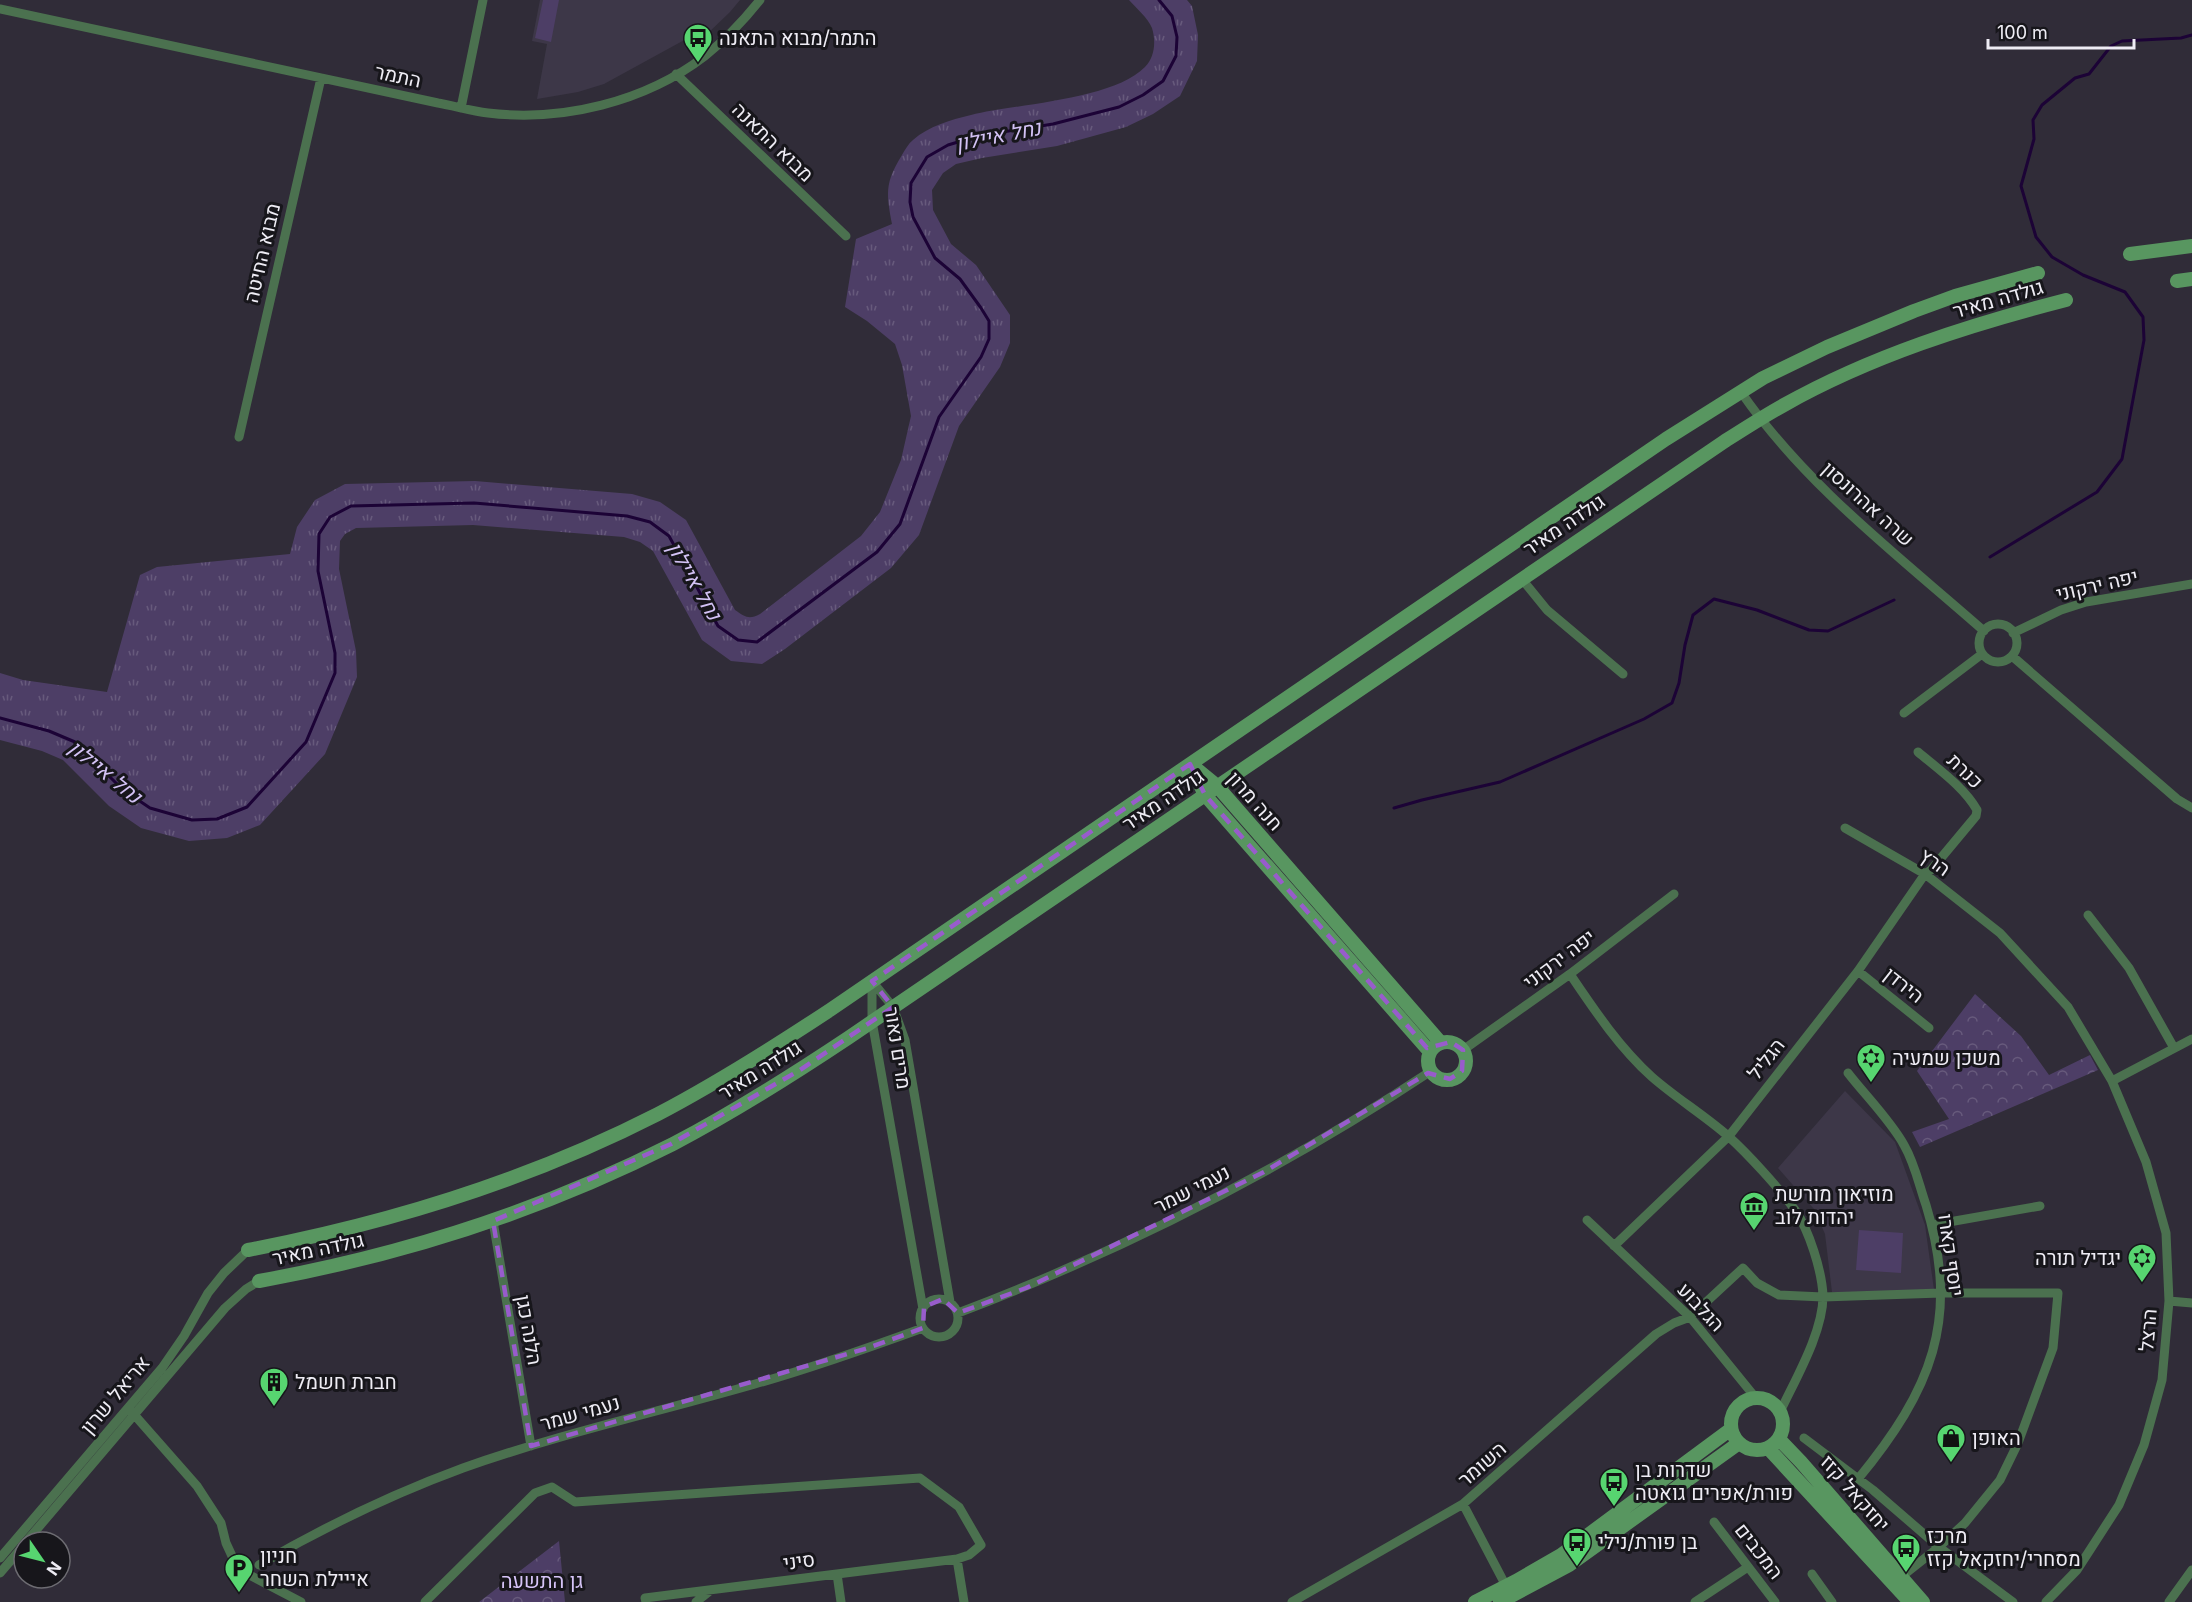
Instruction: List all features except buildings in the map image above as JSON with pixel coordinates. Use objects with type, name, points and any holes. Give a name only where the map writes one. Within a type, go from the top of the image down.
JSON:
[{"type":"main road","points":[[2130,254],[2192,246]]},
{"type":"main road","name":"גולדה מאיר","points":[[248,1250],[322,1235],[470,1193],[569,1155],[693,1095],[782,1042],[1665,439],[1741,392],[1774,373],[1876,326],[1955,296],[2038,273]]},
{"type":"main road","points":[[2177,281],[2192,279]]},
{"type":"main road","name":"גולדה מאיר","points":[[259,1281],[374,1257],[493,1221],[582,1186],[671,1144],[761,1094],[872,1021],[1684,467],[1784,405],[1841,377],[1925,342],[2006,315],[2066,300]]},
{"type":"main road","name":"חנה מרון","points":[[1190,764],[1217,786],[1436,1047]]},
{"type":"main road","name":"חנה מרון","points":[[1190,764],[1205,795],[1436,1047]]},
{"type":"main road","points":[[1451,1042],[1463,1050],[1465,1065],[1457,1077],[1443,1079],[1431,1071],[1428,1064],[1436,1047],[1451,1042]]},
{"type":"main road","points":[[1755,1398],[1768,1399],[1781,1410],[1784,1425],[1779,1439],[1768,1448],[1753,1450],[1739,1443],[1731,1429],[1731,1421],[1737,1407],[1743,1401],[1755,1398]]},
{"type":"main road","points":[[1475,1602],[1561,1555],[1731,1429]]},
{"type":"main road","name":"יחזקאל קזז","points":[[1779,1439],[1923,1602]]},
{"type":"main road","points":[[1500,1602],[1569,1565],[1739,1443]]},
{"type":"main road","name":"יחזקאל קזז","points":[[1768,1448],[1910,1602]]},
{"type":"street","points":[[461,108],[483,0]]},
{"type":"street","name":"התמר","points":[[0,9],[461,108],[516,115],[574,111],[634,96],[676,74],[711,51],[760,0]]},
{"type":"street","name":"מבוא התאנה","points":[[676,74],[846,236]]},
{"type":"street","name":"מבוא החיטה","points":[[239,437],[321,78]]},
{"type":"street","name":"שרה אהרונסון","points":[[1741,392],[1760,420],[1820,486],[1984,631]]},
{"type":"street","points":[[1521,578],[1547,610],[1623,674]]},
{"type":"street","name":"יפה ירקוני","points":[[2013,633],[2061,610],[2086,602],[2192,584]]},
{"type":"street","points":[[1995,625],[2002,625],[2013,633],[2016,647],[2012,656],[2001,662],[1993,662],[1982,654],[1979,639],[1984,631],[1995,625]]},
{"type":"street","points":[[1904,713],[1982,654]]},
{"type":"street","points":[[2012,656],[2177,799],[2192,808]]},
{"type":"street","name":"כנרת","points":[[1918,752],[1952,781],[1977,810],[1976,816],[1957,840],[1925,874]]},
{"type":"street","name":"הרץ","points":[[1845,828],[1925,874],[2000,933]]},
{"type":"street","name":"הגליל","points":[[1614,1246],[1728,1136],[1858,971],[1925,874]]},
{"type":"street","name":"יפה ירקוני","points":[[1463,1050],[1570,974],[1674,894]]},
{"type":"street","points":[[2088,915],[2129,968],[2175,1048]]},
{"type":"street","name":"הרצל","points":[[2000,933],[2068,1007],[2112,1081],[2146,1162],[2166,1233],[2169,1301],[2162,1380],[2144,1445],[2119,1505],[2077,1570],[2046,1602]]},
{"type":"street","name":"הירדן","points":[[1858,971],[1929,1028]]},
{"type":"street","points":[[1570,974],[1617,1040],[1653,1077],[1728,1136],[1796,1211],[1810,1242],[1819,1272],[1823,1297],[1813,1339],[1781,1410]]},
{"type":"street","name":"מרים נאור","points":[[872,981],[893,1007],[905,1040],[950,1302]]},
{"type":"street","name":"מרים נאור","points":[[872,981],[872,1021],[923,1309]]},
{"type":"street","points":[[2112,1081],[2192,1039]]},
{"type":"street","name":"נעמי שמר","points":[[958,1314],[1026,1288],[1162,1225],[1312,1145],[1431,1071]]},
{"type":"street","name":"יוסף קארו","points":[[1848,1073],[1904,1144],[1916,1170],[1932,1226],[1941,1293],[1939,1333],[1930,1363],[1911,1405],[1885,1446],[1858,1479]]},
{"type":"street","points":[[1932,1226],[2040,1206]]},
{"type":"street","name":"הגלבוע","points":[[1587,1220],[1690,1317],[1755,1398]]},
{"type":"street","name":"הלנה כגן","points":[[493,1221],[531,1446]]},
{"type":"street","name":"אריאל שרון","points":[[35,1530],[131,1411],[184,1336],[208,1293],[224,1273],[248,1250]]},
{"type":"street","points":[[1690,1317],[1743,1268],[1757,1283],[1779,1295],[1823,1297],[1941,1293],[2058,1293],[2053,1348],[2018,1443],[2000,1480],[1965,1523],[1901,1577]]},
{"type":"street","name":"אריאל שרון","points":[[0,1558],[225,1308],[246,1289],[259,1281]]},
{"type":"street","points":[[936,1299],[950,1302],[958,1314],[958,1322],[949,1334],[935,1336],[923,1328],[921,1321],[923,1309],[929,1302],[936,1299]]},
{"type":"street","points":[[2169,1301],[2192,1303]]},
{"type":"street","name":"השומר","points":[[1292,1602],[1463,1504],[1656,1334],[1690,1317]]},
{"type":"street","name":"נעמי שמר","points":[[259,1565],[337,1522],[464,1468],[531,1446],[757,1383],[923,1328]]},
{"type":"street","points":[[131,1411],[205,1499],[221,1523],[226,1543],[238,1569],[301,1602]]},
{"type":"street","points":[[1804,1438],[1858,1479],[1939,1547],[2013,1602]]},
{"type":"street","points":[[425,1602],[536,1493],[552,1487],[575,1502],[920,1478],[959,1508],[981,1545],[969,1555],[957,1559],[964,1602]]},
{"type":"street","points":[[1463,1504],[1506,1586]]},
{"type":"street","name":"המכבים","points":[[1714,1522],[1775,1602]]},
{"type":"street","name":"אריאל שרון","points":[[0,1573],[12,1559]]},
{"type":"street","name":"סיני","points":[[645,1600],[957,1559]]},
{"type":"street","points":[[1695,1602],[1748,1567]]},
{"type":"street","points":[[2169,1602],[2192,1570]]},
{"type":"street","points":[[837,1574],[841,1602]]},
{"type":"street","points":[[1812,1574],[1832,1602]]},
{"type":"street","points":[[696,1602],[711,1590]]},
{"type":"highlighted area","points":[[1190,764],[1205,795],[1427,1048],[1451,1042],[1463,1050],[1462,1071],[1450,1079],[1428,1073],[1264,1172],[1026,1288],[958,1313],[943,1299],[924,1307],[923,1328],[868,1348],[531,1446],[493,1221],[671,1144],[800,1070],[893,1007],[872,981]]},
{"type":"shaded area","points":[[540,0],[740,0],[706,35],[698,34],[688,38],[604,84],[578,92],[537,99],[547,44],[532,41]]},
{"type":"shaded area","points":[[1845,1091],[1895,1142],[1925,1225],[1935,1297],[1832,1292],[1825,1234],[1814,1209],[1778,1168]]},
{"type":"green space","points":[[543,0],[559,0],[551,42],[535,38]]},
{"type":"green space","points":[[1129,0],[1187,0],[1192,6],[1198,35],[1197,61],[1180,96],[1153,114],[1126,127],[1057,146],[956,164],[943,173],[932,190],[933,210],[951,244],[976,265],[1010,315],[1010,343],[1000,367],[959,426],[919,535],[891,568],[785,649],[762,664],[731,661],[702,640],[653,551],[640,542],[624,537],[473,525],[356,528],[345,534],[340,541],[339,569],[356,651],[357,677],[325,754],[260,825],[227,838],[189,841],[141,828],[109,806],[63,760],[42,751],[0,740],[0,673],[23,680],[107,692],[140,575],[157,567],[290,554],[297,527],[315,500],[345,484],[475,481],[632,494],[660,502],[686,520],[735,610],[747,617],[760,614],[861,536],[880,512],[901,460],[911,416],[902,365],[895,344],[867,321],[845,307],[856,239],[892,224],[888,188],[892,173],[905,149],[919,135],[948,121],[990,111],[1087,94],[1130,78],[1148,63],[1153,54],[1154,43],[1150,24]]},
{"type":"green space","points":[[1975,994],[2021,1036],[2049,1075],[2090,1055],[2098,1070],[1920,1147],[1912,1132],[1949,1119],[1917,1071]]},
{"type":"green space","points":[[1859,1230],[1903,1233],[1901,1273],[1856,1270]]},
{"type":"green space","name":"גן התשעה","points":[[559,1541],[565,1602],[479,1602]]},
{"type":"waterway","name":"נחל איילון","points":[[0,718],[49,731],[75,742],[122,789],[150,808],[192,820],[217,819],[247,807],[306,742],[335,673],[335,653],[318,571],[319,534],[330,517],[351,506],[474,503],[627,516],[650,522],[669,536],[718,626],[738,640],[757,642],[877,552],[900,524],[939,417],[981,357],[989,339],[989,321],[981,308],[960,279],[935,258],[913,217],[910,202],[911,183],[927,157],[948,145],[978,136],[1053,124],[1119,107],[1143,95],[1163,81],[1176,56],[1177,37],[1172,16],[1159,0]]},
{"type":"waterway","points":[[1990,557],[2097,492],[2122,459],[2144,340],[2143,317],[2125,292],[2083,275],[2052,257],[2036,237],[2021,186],[2034,139],[2033,120],[2042,105],[2075,78],[2089,74],[2111,46],[2122,41],[2181,38],[2192,35]]},
{"type":"waterway","points":[[1394,808],[1500,782],[1644,719],[1672,703],[1679,683],[1693,615],[1714,599],[1757,610],[1809,630],[1828,631],[1894,600]]},
{"type":"place","name":"התמר/מבוא התאנה","points":[[698,64]]},
{"type":"place","name":"משכן שמעיה","points":[[1871,1084]]},
{"type":"place","name":"מוזיאון מורשת יהדות לוב","points":[[1754,1232]]},
{"type":"place","name":"יגדיל תורה","points":[[2142,1284]]},
{"type":"place","name":"חברת חשמל","points":[[274,1408]]},
{"type":"place","name":"האופן","points":[[1951,1464]]},
{"type":"place","name":"שדרות בן פורת/אפרים גואטה","points":[[1614,1508]]},
{"type":"place","name":"בן פורת/נילי","points":[[1577,1568]]},
{"type":"place","name":"מרכז מסחרי/יחזקאל קזז","points":[[1906,1574]]},
{"type":"place","name":"חניון אייילת השחר","points":[[239,1594]]}]
